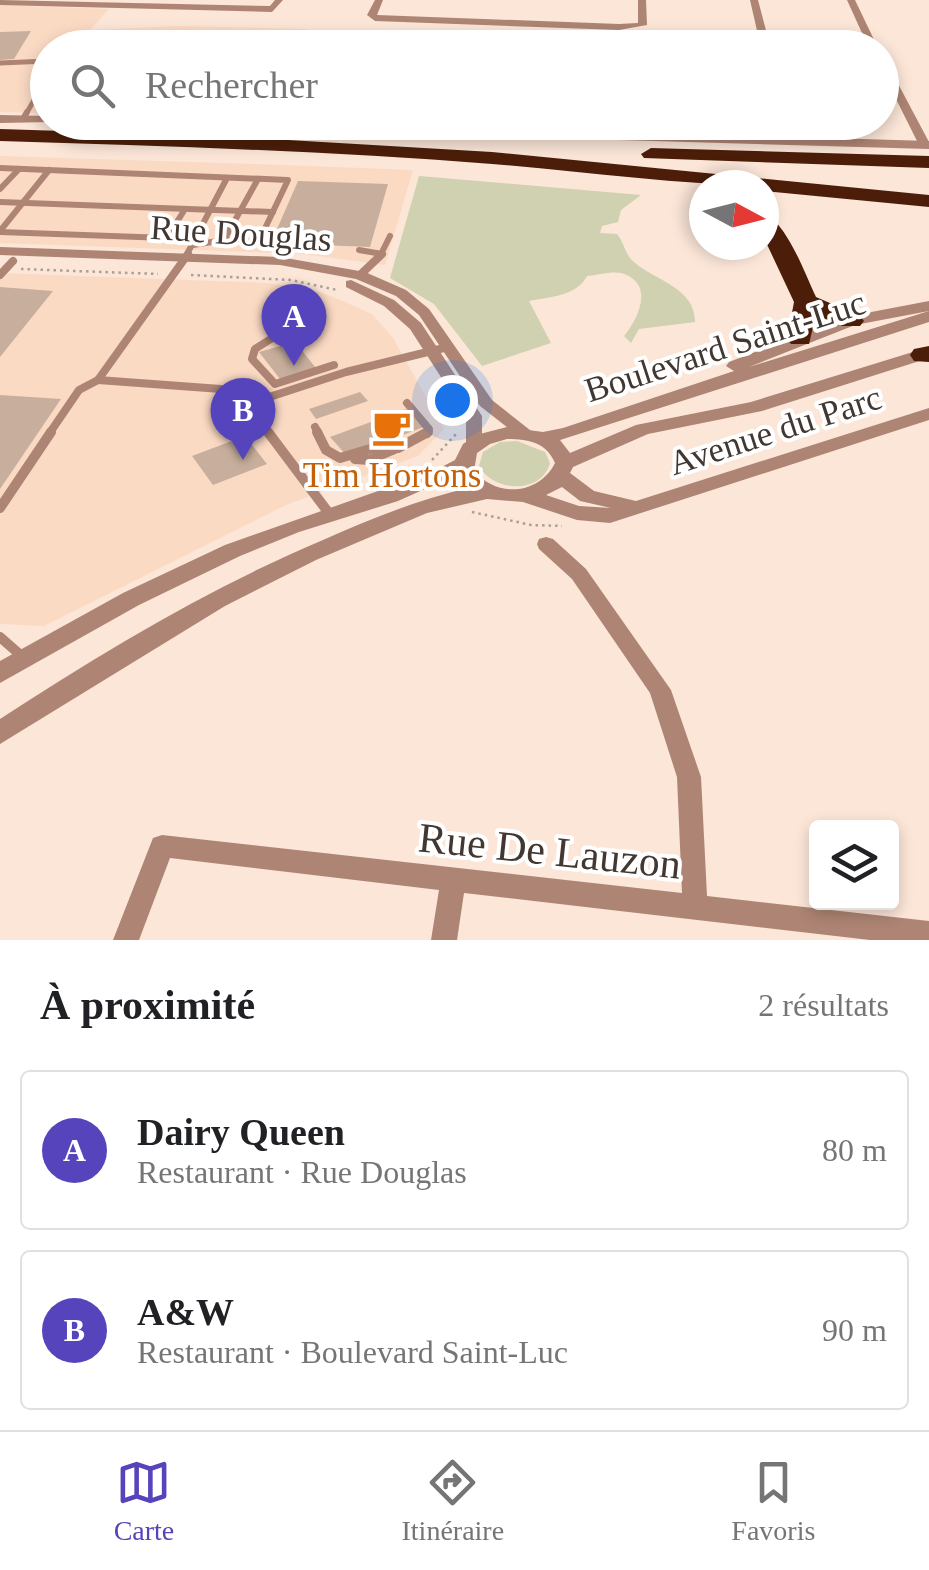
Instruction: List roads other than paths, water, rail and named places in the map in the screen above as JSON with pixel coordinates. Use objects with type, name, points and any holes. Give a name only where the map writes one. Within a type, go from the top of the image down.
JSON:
[{"type":"highway","points":[[0,135],[30,136]]},
{"type":"highway","points":[[121,140],[363,150],[598,167],[929,202]]},
{"type":"highway","points":[[0,150],[454,164],[689,186]]},
{"type":"highway","points":[[363,150],[928,150]]},
{"type":"highway","points":[[779,194],[929,209]]},
{"type":"highway","points":[[779,217],[862,203]]},
{"type":"highway","points":[[779,220],[806,302],[800,339]]},
{"type":"highway","points":[[806,302],[852,321]]},
{"type":"street","points":[[380,0],[371,15],[375,18],[642,26],[642,0]]},
{"type":"street","points":[[754,0],[762,30]]},
{"type":"street","points":[[851,0],[865,30]]},
{"type":"street","points":[[0,2],[275,4]]},
{"type":"street","points":[[899,95],[928,150]]},
{"type":"street","points":[[0,118],[30,119]]},
{"type":"street","points":[[732,140],[928,150]]},
{"type":"street","name":"Rue Douglas","points":[[4,257],[185,256],[294,262],[360,275],[408,298],[424,312],[474,416],[474,444]]},
{"type":"street","name":"Rue Douglas","points":[[185,256],[294,271],[347,283],[404,313],[486,402],[534,436]]},
{"type":"street","points":[[714,383],[737,365],[800,339],[852,321],[929,306]]},
{"type":"street","name":"Boulevard Saint-Luc","points":[[534,436],[594,426],[714,383],[929,316]]},
{"type":"street","name":"Boulevard Saint-Luc","points":[[563,470],[642,428],[755,406],[927,354]]},
{"type":"street","name":"Avenue du Parc","points":[[524,495],[590,516],[610,516],[929,414]]},
{"type":"street","points":[[0,673],[96,616],[204,562],[272,534],[410,490],[462,464],[474,444],[498,435],[534,436],[558,449],[563,470],[544,490],[524,495],[486,492],[437,502],[286,562],[104,666],[0,733]]},
{"type":"street","points":[[462,464],[467,478],[486,492]]},
{"type":"street","name":"Avenue du Parc","points":[[563,470],[580,493],[597,500],[642,507]]},
{"type":"street","points":[[546,544],[579,574],[660,690],[688,777],[695,907]]},
{"type":"street","name":"Rue De Lauzon","points":[[126,940],[162,846],[929,934]]},
{"type":"street","points":[[444,940],[452,880]]},
{"type":"lane","points":[[0,63],[30,62]]},
{"type":"lane","points":[[23,119],[30,107]]},
{"type":"lane","points":[[0,170],[288,180],[259,241],[224,240],[185,256]]},
{"type":"lane","points":[[0,232],[49,170]]},
{"type":"lane","points":[[0,190],[17,171]]},
{"type":"lane","points":[[0,508],[79,390],[98,380],[185,256],[227,178]]},
{"type":"lane","points":[[224,240],[258,179]]},
{"type":"lane","points":[[0,202],[273,212]]},
{"type":"lane","points":[[0,232],[167,238],[184,208]]},
{"type":"lane","points":[[360,275],[382,254],[390,236]]},
{"type":"lane","points":[[358,250],[382,254]]},
{"type":"lane","points":[[0,275],[4,257]]},
{"type":"lane","points":[[306,297],[294,304],[277,335],[255,349],[252,359],[275,384],[334,364]]},
{"type":"lane","points":[[248,404],[346,372],[440,349]]},
{"type":"lane","points":[[98,380],[221,388],[240,394],[331,516]]},
{"type":"lane","points":[[316,427],[326,450],[369,460],[428,434],[407,403]]},
{"type":"lane","points":[[0,637],[24,658]]},
{"type":"place","name":"Dairy Queen","points":[[294,366]]},
{"type":"place","name":"Tim Hortons","points":[[392,428]]},
{"type":"place","name":"A&W","points":[[243,460]]}]
